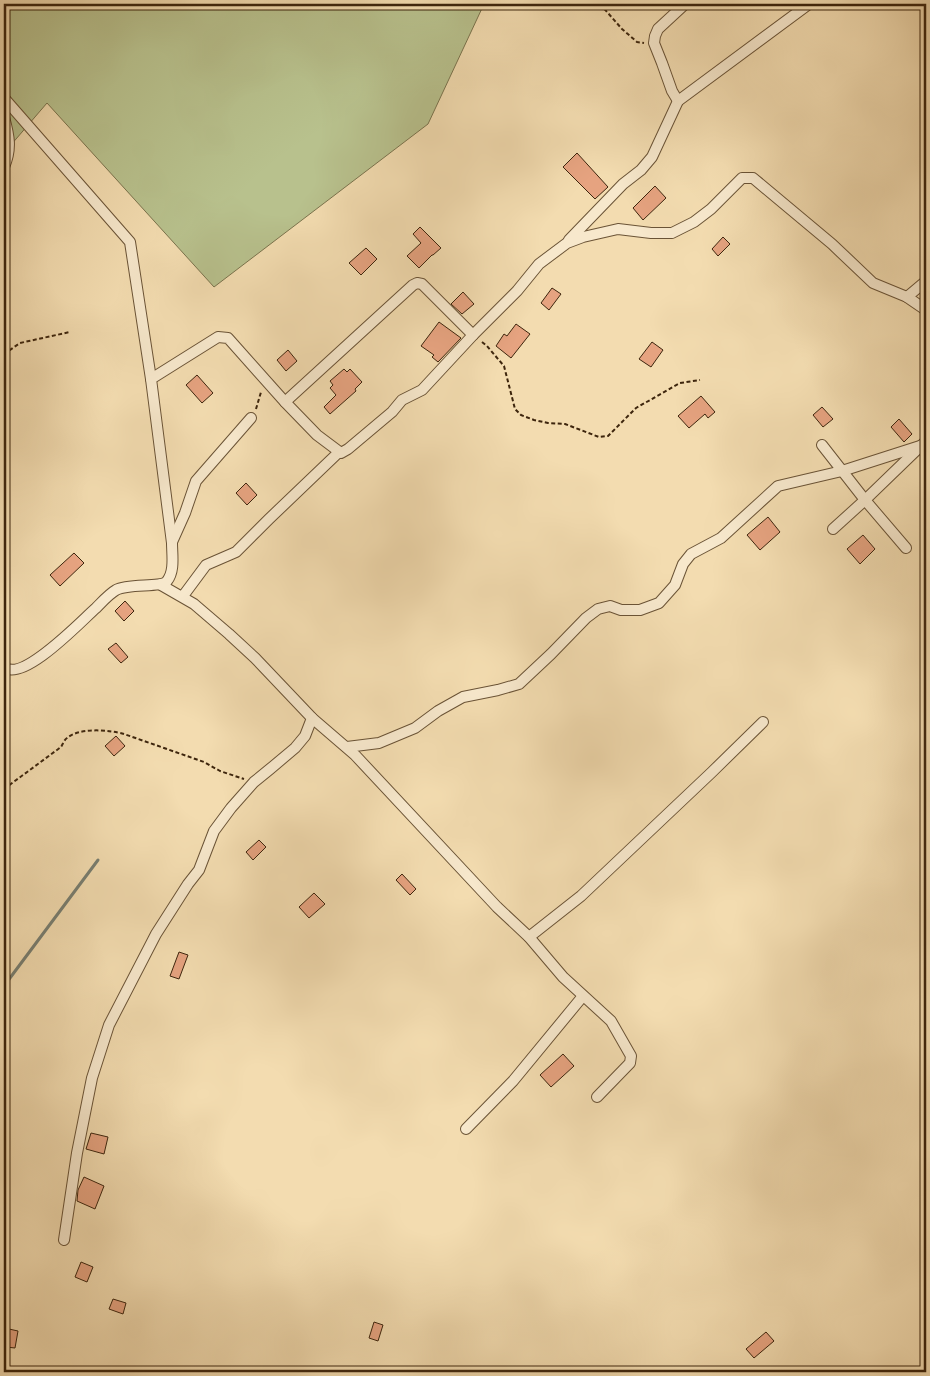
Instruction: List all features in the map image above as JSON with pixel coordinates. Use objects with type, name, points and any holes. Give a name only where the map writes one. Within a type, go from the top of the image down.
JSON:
[{"type":"street","points":[[678,102],[654,43],[658,30],[685,4]]},
{"type":"street","points":[[183,596],[206,565],[236,552],[339,452],[341,453],[348,449],[392,412],[402,400],[422,390],[517,291],[538,264],[567,243],[623,184],[641,170],[652,157],[678,102],[809,4]]},
{"type":"street","points":[[4,98],[130,242],[151,379],[172,543],[171,574],[167,582],[162,585]]},
{"type":"street","points":[[4,117],[9,134],[9,147],[4,167]]},
{"type":"street","points":[[567,243],[583,237],[618,229],[672,233],[694,222],[711,209],[742,178],[753,178],[832,244],[873,283],[907,297],[926,310]]},
{"type":"street","points":[[907,297],[926,281]]},
{"type":"street","points":[[285,402],[417,283],[422,284],[473,335]]},
{"type":"street","points":[[151,379],[218,337],[228,338],[317,435],[339,452]]},
{"type":"street","points":[[172,543],[196,481],[252,418]]},
{"type":"street","points":[[822,445],[906,548]]},
{"type":"street","points":[[347,748],[379,743],[415,728],[463,697],[519,684],[586,618],[598,609],[610,606],[621,610],[640,610],[658,603],[675,585],[683,564],[691,554],[721,538],[778,486],[842,471],[924,447]]},
{"type":"street","points":[[833,529],[924,447]]},
{"type":"street","points":[[4,667],[12,670],[21,668],[43,656],[116,590],[133,585],[162,585],[183,596],[255,658],[312,718],[347,748],[497,907],[529,938],[563,977],[611,1021],[631,1056],[630,1063],[597,1097]]},
{"type":"street","points":[[64,1240],[79,1144],[92,1078],[109,1025],[156,934],[199,870],[214,831],[254,782],[295,748],[305,736],[312,718]]},
{"type":"street","points":[[529,938],[581,896],[764,722]]},
{"type":"street","points":[[466,1129],[513,1081],[583,996]]},
{"type":"path","points":[[600,4],[622,29],[637,42],[654,43]]},
{"type":"path","points":[[4,354],[20,343],[70,332]]},
{"type":"path","points":[[473,335],[487,346],[504,366],[515,409],[521,415],[548,423],[565,424],[599,437],[608,436],[636,408],[680,383],[700,380]]},
{"type":"path","points":[[252,418],[258,404],[264,377]]},
{"type":"path","points":[[4,789],[61,747],[66,738],[77,732],[111,730],[204,762],[220,771],[254,782]]},
{"type":"green space","points":[[4,4],[484,4],[428,124],[214,287],[47,103],[4,153]]},
{"type":"building","points":[[577,153],[608,187],[595,199],[563,167]]},
{"type":"building","points":[[655,186],[666,198],[643,220],[633,208]]},
{"type":"building","points":[[420,227],[441,248],[419,268],[407,256],[421,243],[413,234]]},
{"type":"building","points":[[723,237],[730,244],[718,256],[712,249]]},
{"type":"building","points":[[366,248],[377,259],[361,275],[349,263]]},
{"type":"building","points":[[552,288],[561,294],[549,310],[541,303]]},
{"type":"building","points":[[463,292],[474,304],[462,314],[451,304]]},
{"type":"building","points":[[439,322],[461,338],[438,362],[432,357],[434,355],[421,346]]},
{"type":"building","points":[[516,324],[530,334],[511,358],[496,346],[504,334],[507,336]]},
{"type":"building","points":[[652,342],[663,350],[651,367],[639,359]]},
{"type":"building","points":[[288,350],[297,361],[286,371],[277,360]]},
{"type":"building","points":[[344,369],[347,372],[350,369],[362,382],[355,389],[356,391],[330,414],[324,407],[336,395],[330,388],[333,385],[330,381]]},
{"type":"building","points":[[197,375],[213,393],[202,403],[186,385]]},
{"type":"building","points":[[701,396],[715,412],[708,418],[705,414],[689,428],[678,416]]},
{"type":"building","points":[[822,407],[833,419],[823,427],[813,415]]},
{"type":"building","points":[[899,419],[912,434],[904,442],[891,427]]},
{"type":"building","points":[[246,483],[257,495],[247,505],[236,493]]},
{"type":"building","points":[[768,517],[780,532],[760,550],[747,535]]},
{"type":"building","points":[[863,535],[875,549],[860,564],[847,549]]},
{"type":"building","points":[[74,553],[84,563],[60,586],[50,575]]},
{"type":"building","points":[[125,601],[134,611],[124,621],[115,611]]},
{"type":"building","points":[[116,643],[128,657],[121,663],[108,649]]},
{"type":"building","points":[[116,736],[125,746],[114,756],[105,746]]},
{"type":"building","points":[[259,840],[266,847],[253,860],[246,852]]},
{"type":"building","points":[[402,874],[416,889],[410,895],[396,880]]},
{"type":"building","points":[[314,893],[325,904],[309,918],[299,907]]},
{"type":"building","points":[[179,952],[188,955],[179,979],[170,976]]},
{"type":"building","points":[[563,1054],[574,1066],[551,1087],[540,1075]]},
{"type":"building","points":[[91,1133],[108,1137],[104,1154],[86,1149]]},
{"type":"building","points":[[84,1177],[104,1186],[95,1209],[77,1201],[78,1190]]},
{"type":"building","points":[[81,1262],[93,1267],[87,1282],[75,1277]]},
{"type":"building","points":[[113,1299],[126,1303],[123,1314],[109,1309]]},
{"type":"building","points":[[374,1322],[383,1325],[378,1341],[369,1338]]},
{"type":"building","points":[[9,1329],[18,1331],[15,1348],[6,1347]]},
{"type":"building","points":[[766,1332],[774,1341],[754,1358],[746,1349]]},
{"type":"waterway","points":[[4,986],[98,860]]}]
